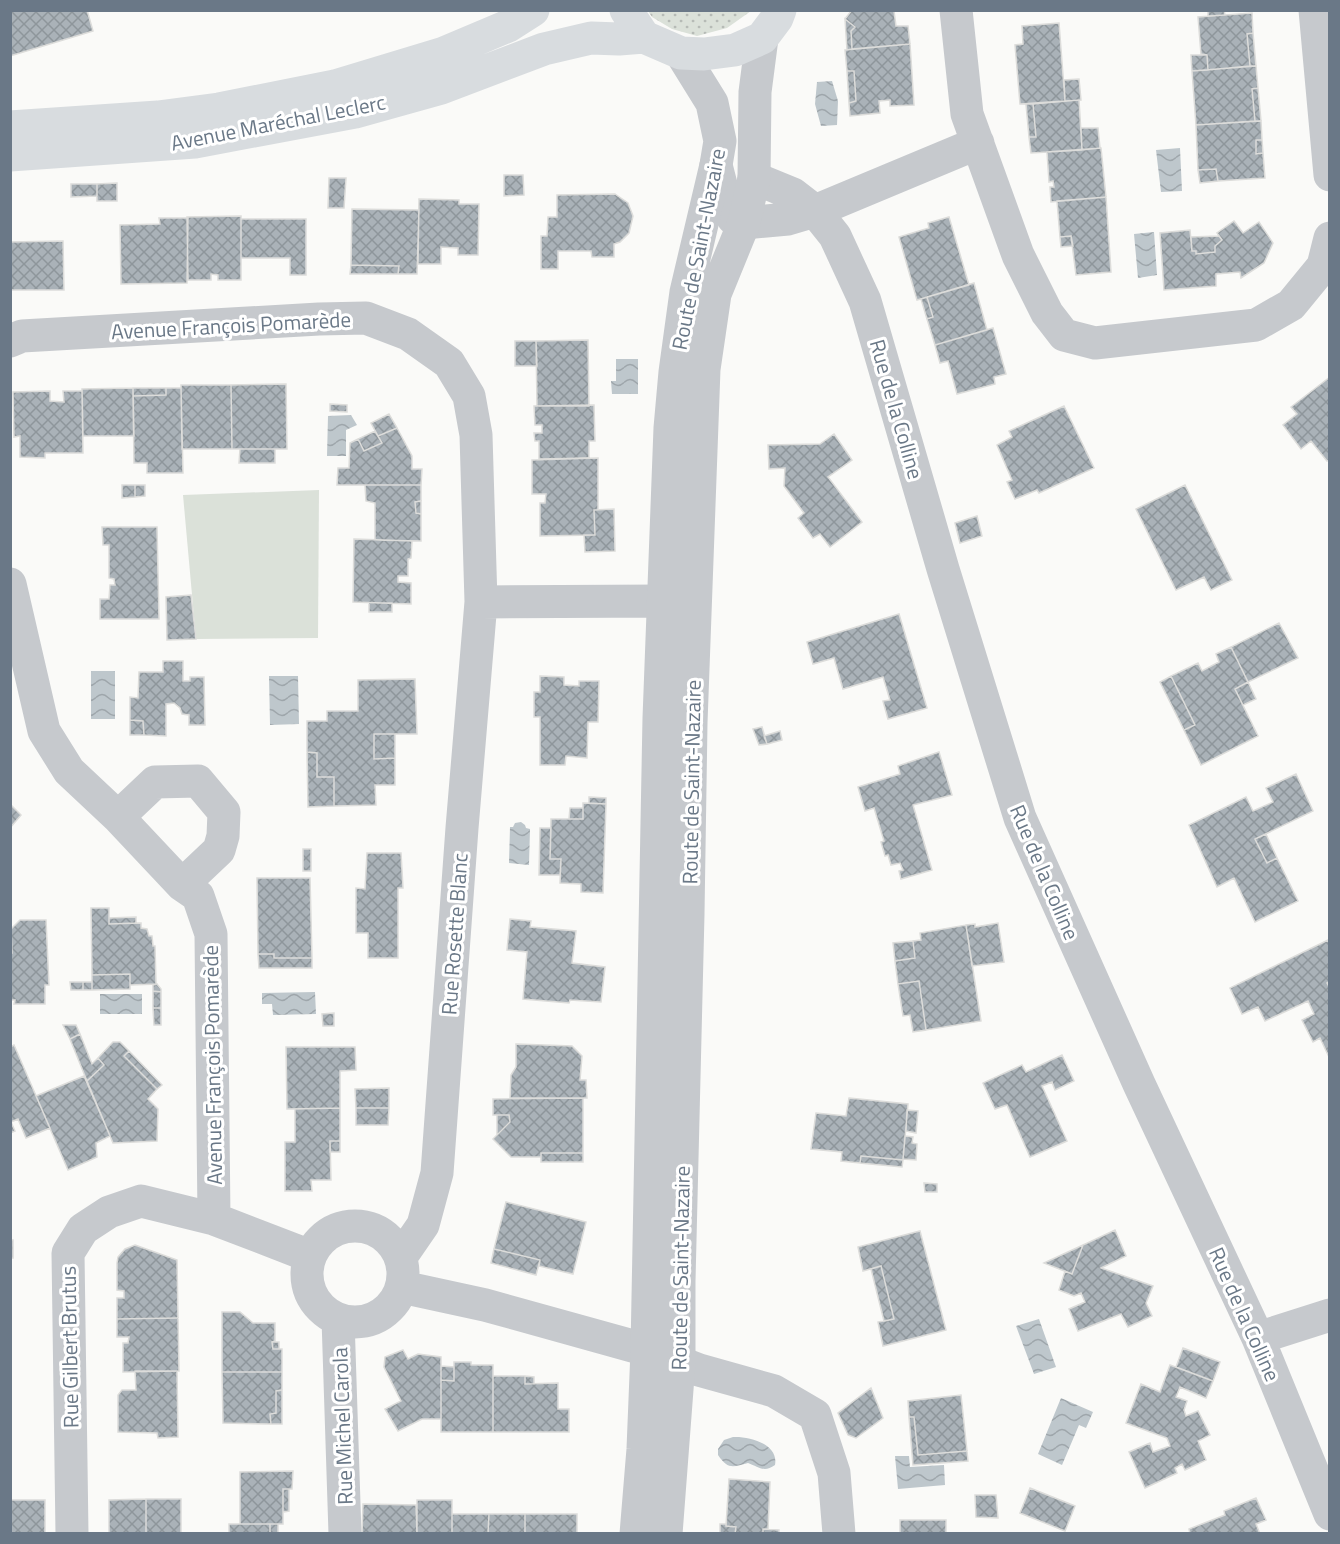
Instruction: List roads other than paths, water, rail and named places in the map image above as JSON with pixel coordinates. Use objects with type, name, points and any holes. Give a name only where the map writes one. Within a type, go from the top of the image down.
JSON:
[{"type":"main road","name":"Avenue Maréchal Leclerc","points":[[10,127],[158,117],[219,110],[334,86],[444,53],[508,26],[533,10]]},
{"type":"main road","points":[[626,10],[644,37],[681,53],[704,54],[735,50],[762,38],[777,18],[780,10]]},
{"type":"main road","name":"Avenue Maréchal Leclerc","points":[[10,155],[195,142],[355,112],[441,88],[544,49],[591,38],[644,37]]},
{"type":"street","points":[[956,10],[967,114],[1018,255],[1047,313],[1064,335],[1095,343],[1256,325],[1291,305],[1323,266],[1329,237]]},
{"type":"street","points":[[1315,10],[1329,175]]},
{"type":"street","name":"Route de Saint-Nazaire","points":[[636,1533],[643,1449],[647,1350],[659,730],[680,602],[704,369],[715,294],[744,223],[754,178],[755,93],[762,38]]},
{"type":"street","name":"Route de Saint-Nazaire","points":[[666,1533],[679,1363],[691,735],[680,602],[670,428],[686,292],[720,141],[712,103],[681,53]]},
{"type":"street","points":[[716,165],[726,204],[734,218],[744,223],[788,219],[815,211],[978,143]]},
{"type":"street","name":"Rue de la Colline","points":[[754,178],[793,194],[815,211],[835,236],[865,301],[1020,818],[1139,1084],[1258,1338],[1329,1514]]},
{"type":"street","name":"Avenue François Pomarède","points":[[10,341],[22,336],[366,318],[408,334],[448,363],[469,396],[476,435],[481,602]]},
{"type":"street","name":"Avenue François Pomarède","points":[[10,584],[44,730],[69,771],[118,817],[182,885],[198,896],[211,934],[214,1219]]},
{"type":"street","points":[[481,602],[680,602]]},
{"type":"street","name":"Rue Rosette Blanc","points":[[401,1272],[423,1225],[437,1173],[481,602]]},
{"type":"street","points":[[118,817],[155,782],[198,781],[224,812],[223,836],[219,850],[182,885]]},
{"type":"street","name":"Rue Gilbert Brutus","points":[[72,1533],[68,1253],[83,1229],[109,1212],[141,1201],[214,1219],[310,1256]]},
{"type":"street","points":[[347,1226],[364,1226],[379,1232],[392,1242],[401,1272],[395,1301],[384,1313],[370,1320],[354,1323],[338,1319],[325,1312],[315,1300],[308,1286],[307,1271],[310,1256],[318,1242],[331,1231],[347,1226]]},
{"type":"street","points":[[401,1272],[485,1305],[647,1350],[679,1363],[774,1391],[815,1415],[834,1473],[839,1533]]},
{"type":"street","points":[[1258,1338],[1329,1315]]},
{"type":"street","name":"Rue Michel Carola","points":[[338,1319],[345,1533]]},
{"type":"water","points":[[832,81],[838,101],[837,125],[821,126],[815,104],[817,82]]},
{"type":"water","points":[[1180,148],[1182,191],[1161,192],[1156,150]]},
{"type":"water","points":[[1154,232],[1157,275],[1138,278],[1134,234]]},
{"type":"water","points":[[616,359],[638,359],[638,394],[612,394],[611,381],[616,381]]},
{"type":"water","points":[[351,415],[357,425],[346,430],[346,456],[327,456],[328,416]]},
{"type":"water","points":[[91,671],[115,671],[115,719],[91,719]]},
{"type":"water","points":[[269,676],[298,676],[299,724],[270,725]]},
{"type":"water","points":[[521,822],[530,829],[529,865],[509,863],[510,827]]},
{"type":"water","points":[[315,992],[316,1014],[273,1015],[272,1004],[262,1004],[262,993]]},
{"type":"water","points":[[100,994],[142,994],[142,1014],[100,1014]]},
{"type":"water","points":[[1039,1319],[1056,1367],[1034,1374],[1016,1326]]},
{"type":"water","points":[[1061,1398],[1093,1412],[1086,1428],[1079,1425],[1062,1465],[1038,1454]]},
{"type":"water","points":[[733,1437],[754,1440],[768,1447],[775,1458],[775,1465],[765,1469],[748,1463],[731,1466],[725,1463],[718,1455],[718,1449],[724,1440]]},
{"type":"water","points":[[895,1456],[909,1456],[910,1467],[944,1465],[945,1485],[898,1489]]}]
